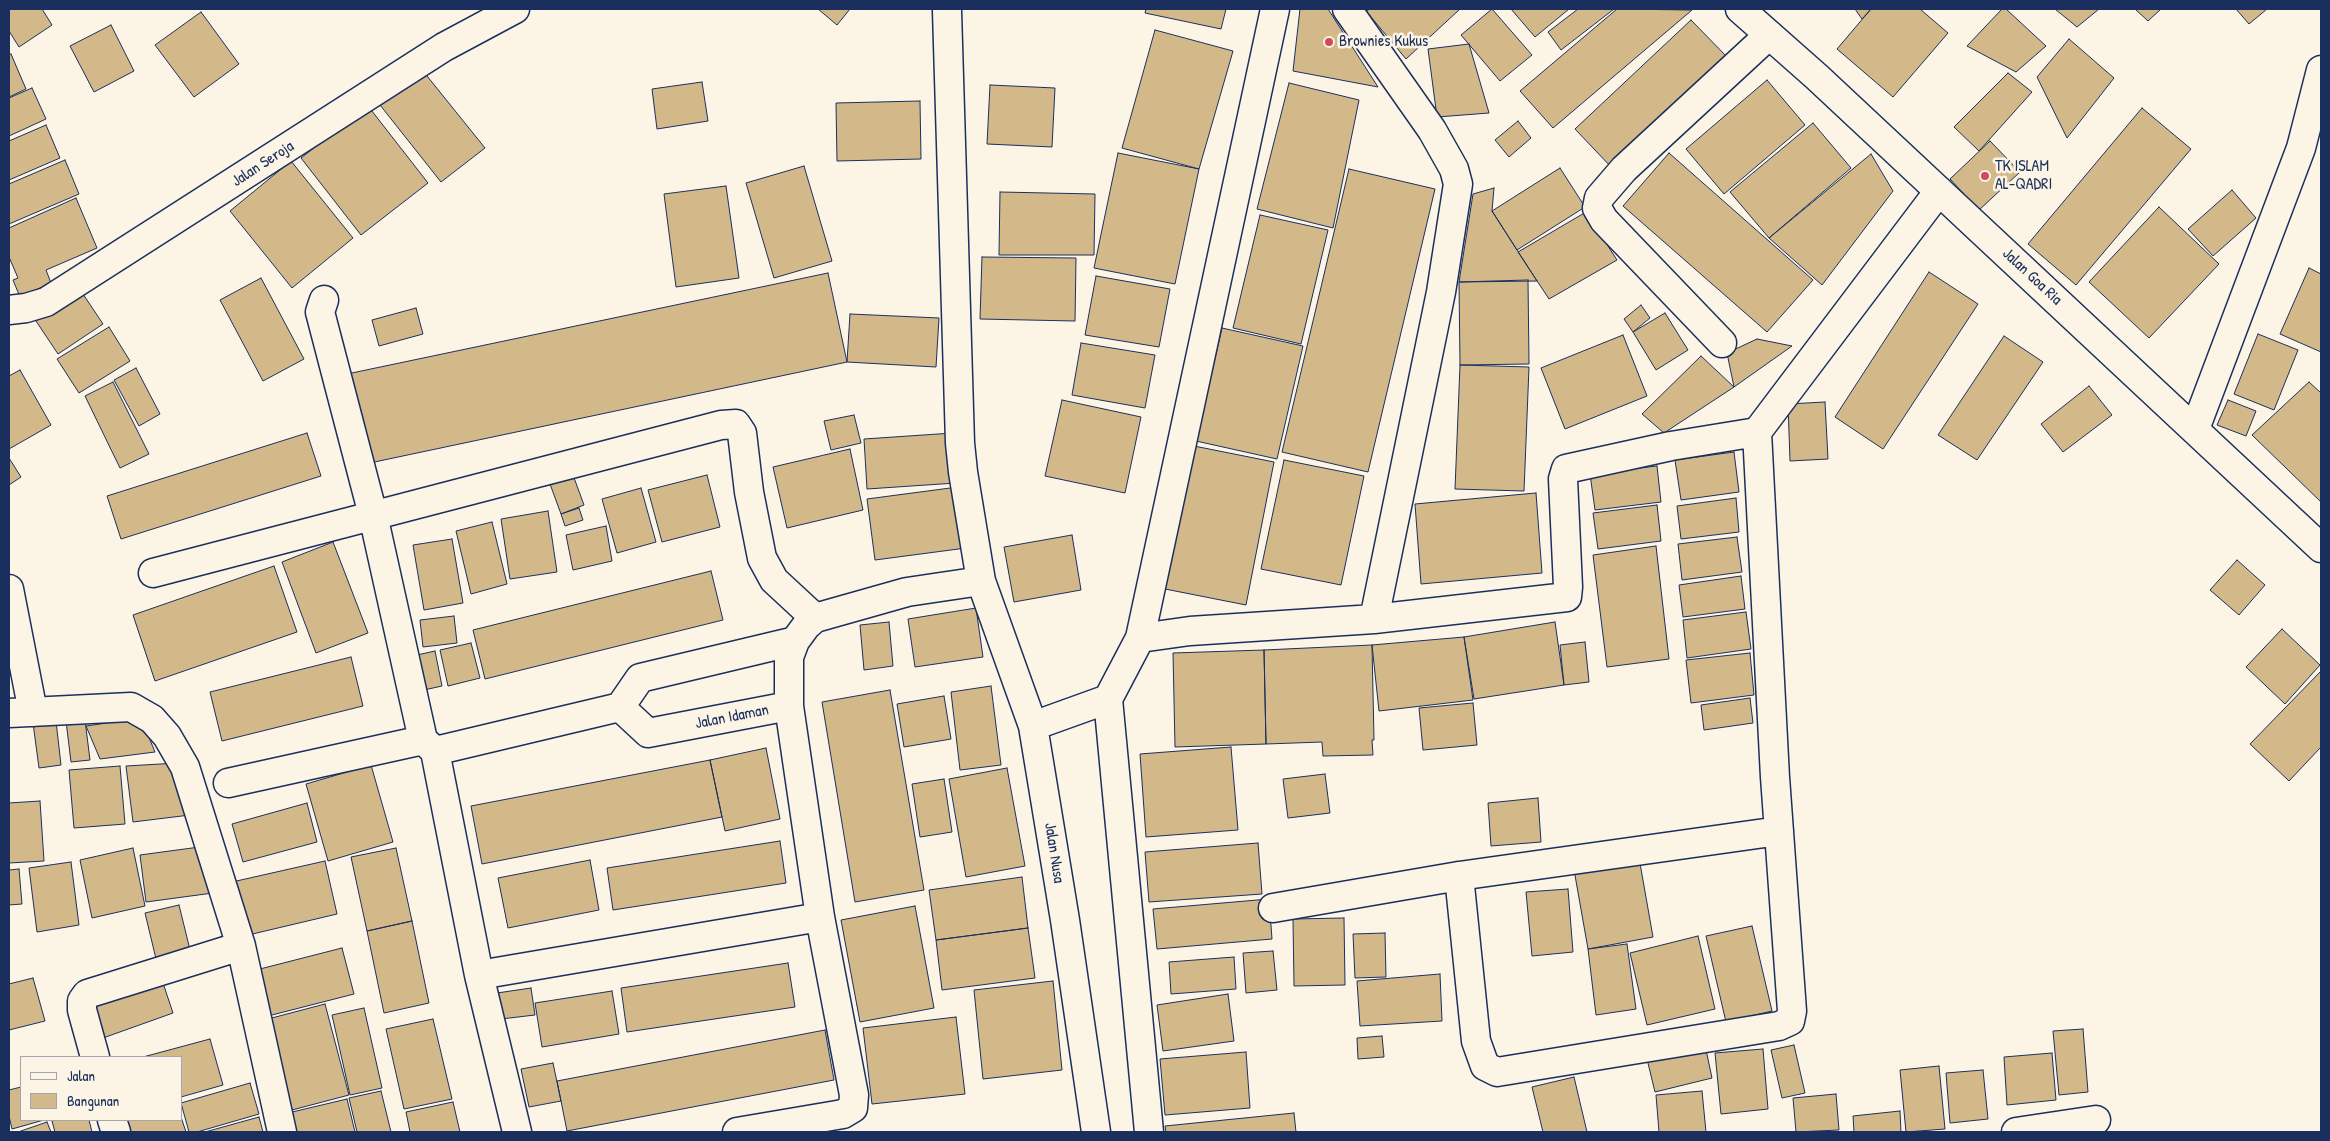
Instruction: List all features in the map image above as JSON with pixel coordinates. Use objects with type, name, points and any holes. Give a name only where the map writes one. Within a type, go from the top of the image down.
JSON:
[{"type":"street","name":"Jalan Seroja","points":[[9,308],[26,308],[46,302],[444,47],[515,9]]},
{"type":"street","points":[[1149,1132],[1108,699],[1140,638],[1276,9]]},
{"type":"street","points":[[1347,9],[1432,130],[1454,169],[1458,184],[1441,292],[1374,619]]},
{"type":"street","name":"Jalan Goa Ria","points":[[1740,9],[1939,191],[2321,548]]},
{"type":"street","name":"Jalan Nusa","points":[[947,11],[960,443],[981,581],[1033,726],[1064,910],[1096,1132]]},
{"type":"street","points":[[1722,343],[1604,220],[1597,208],[1599,198],[1624,169],[1769,35]]},
{"type":"street","points":[[2195,430],[2300,148],[2321,70]]},
{"type":"street","points":[[1459,876],[1476,1041],[1484,1066],[1497,1072],[1779,1026],[1790,1021],[1792,1012],[1779,831],[1757,432],[1939,191]]},
{"type":"street","points":[[324,300],[320,312],[373,515],[429,745],[479,975],[516,1132]]},
{"type":"street","points":[[153,573],[722,425],[736,424],[742,433],[749,492],[762,558],[774,580],[815,618],[907,592],[981,581]]},
{"type":"street","points":[[1140,638],[1190,631],[1374,619],[1566,597],[1568,587],[1563,479],[1566,469],[1671,446],[1757,432]]},
{"type":"street","points":[[9,589],[21,712],[130,707],[152,719],[167,736],[185,767],[241,946],[282,1132]]},
{"type":"street","name":"Jalan Idaman","points":[[620,707],[648,733],[789,706],[789,657],[794,642],[806,626],[815,618]]},
{"type":"street","points":[[228,783],[620,707],[640,678],[794,642]]},
{"type":"street","points":[[1033,726],[1108,699]]},
{"type":"street","points":[[738,1132],[843,1114],[853,1108],[854,1095],[820,917],[789,706]]},
{"type":"street","points":[[1273,908],[1459,876],[1779,831]]},
{"type":"street","points":[[479,975],[820,917]]},
{"type":"street","points":[[95,1056],[82,1010],[82,1001],[87,994],[241,946]]},
{"type":"street","points":[[2016,1132],[2096,1120]]},
{"type":"building","points":[[9,9],[42,9],[52,25],[19,47],[9,31]]},
{"type":"building","points":[[818,9],[850,9],[837,25]]},
{"type":"building","points":[[1146,9],[1226,9],[1221,29],[1145,13]]},
{"type":"building","points":[[1300,9],[1328,9],[1378,87],[1293,71]]},
{"type":"building","points":[[1370,9],[1460,9],[1406,59],[1366,11]]},
{"type":"building","points":[[1492,9],[1532,55],[1500,81],[1461,35]]},
{"type":"building","points":[[1511,9],[1569,9],[1535,37]]},
{"type":"building","points":[[1578,9],[1614,9],[1561,50],[1548,32]]},
{"type":"building","points":[[1617,9],[1692,10],[1553,128],[1520,91]]},
{"type":"building","points":[[1855,9],[1871,9],[1862,19]]},
{"type":"building","points":[[1871,9],[1920,9],[1948,33],[1893,97],[1837,49]]},
{"type":"building","points":[[2002,9],[2006,9],[2046,46],[2016,72],[1967,46]]},
{"type":"building","points":[[2055,9],[2099,9],[2077,27]]},
{"type":"building","points":[[2135,9],[2161,9],[2148,21]]},
{"type":"building","points":[[2236,9],[2267,9],[2249,24]]},
{"type":"building","points":[[201,12],[239,64],[194,97],[155,45]]},
{"type":"building","points":[[1691,20],[1730,60],[1613,169],[1575,129]]},
{"type":"building","points":[[111,25],[134,71],[94,92],[70,46]]},
{"type":"building","points":[[1155,30],[1233,51],[1199,169],[1122,148]]},
{"type":"building","points":[[2069,39],[2114,78],[2067,138],[2037,77]]},
{"type":"building","points":[[1469,44],[1489,113],[1437,117],[1428,49]]},
{"type":"building","points":[[11,54],[26,89],[9,97],[9,55]]},
{"type":"building","points":[[423,71],[485,148],[441,182],[380,105]]},
{"type":"building","points":[[2008,73],[2032,92],[1979,151],[1954,127]]},
{"type":"building","points":[[1767,80],[1805,125],[1724,194],[1686,149]]},
{"type":"building","points":[[702,82],[708,121],[657,129],[652,89]]},
{"type":"building","points":[[1289,83],[1359,100],[1333,228],[1257,209]]},
{"type":"building","points":[[990,85],[1055,88],[1052,147],[987,144]]},
{"type":"building","points":[[32,88],[46,119],[9,136],[9,98]]},
{"type":"building","points":[[920,101],[921,159],[837,161],[836,103]]},
{"type":"building","points":[[368,106],[428,183],[361,235],[301,158]]},
{"type":"building","points":[[2142,108],[2191,149],[2076,285],[2028,244]]},
{"type":"building","points":[[1518,121],[1531,138],[1509,157],[1495,140]]},
{"type":"building","points":[[1813,123],[1851,168],[1769,238],[1730,192]]},
{"type":"building","points":[[46,125],[60,158],[9,180],[9,141]]},
{"type":"building","name":"TK ISLAM AL-QADRI","points":[[1990,141],[2020,172],[1979,210],[1950,179]]},
{"type":"building","points":[[1118,153],[1199,169],[1175,284],[1094,268]]},
{"type":"building","points":[[1669,153],[1813,280],[1767,332],[1623,206]]},
{"type":"building","points":[[1871,154],[1893,191],[1822,285],[1769,238]]},
{"type":"building","points":[[65,160],[79,194],[9,224],[9,184]]},
{"type":"building","points":[[291,161],[353,238],[292,288],[230,211]]},
{"type":"building","points":[[804,166],[832,261],[774,278],[746,183]]},
{"type":"building","points":[[1560,168],[1585,207],[1517,250],[1492,211]]},
{"type":"building","points":[[1349,169],[1435,189],[1368,472],[1282,452]]},
{"type":"building","points":[[726,186],[739,278],[676,287],[664,194]]},
{"type":"building","points":[[1494,188],[1492,211],[1537,281],[1459,282],[1473,194]]},
{"type":"building","points":[[2232,190],[2256,218],[2213,256],[2188,229]]},
{"type":"building","points":[[1000,192],[1095,194],[1094,255],[999,255]]},
{"type":"building","points":[[76,198],[97,248],[46,270],[51,283],[20,297],[13,280],[18,278],[9,257],[9,228]]},
{"type":"building","points":[[2159,207],[2219,264],[2149,338],[2089,282]]},
{"type":"building","points":[[1586,212],[1617,260],[1549,299],[1518,252]]},
{"type":"building","points":[[1260,215],[1328,230],[1301,344],[1233,328]]},
{"type":"building","points":[[982,257],[1076,258],[1075,321],[980,319]]},
{"type":"building","points":[[2309,268],[2321,274],[2321,352],[2280,334]]},
{"type":"building","points":[[1929,272],[1978,304],[1883,449],[1835,417]]},
{"type":"building","points":[[828,273],[847,362],[365,464],[347,374]]},
{"type":"building","points":[[1096,276],[1170,289],[1159,347],[1085,335]]},
{"type":"building","points":[[261,278],[304,359],[263,381],[220,300]]},
{"type":"building","points":[[1528,280],[1529,364],[1460,365],[1459,282]]},
{"type":"building","points":[[81,291],[103,324],[58,354],[36,321]]},
{"type":"building","points":[[1641,305],[1650,318],[1633,332],[1624,319]]},
{"type":"building","points":[[416,308],[423,334],[379,346],[372,320]]},
{"type":"building","points":[[1665,313],[1688,350],[1656,370],[1633,332]]},
{"type":"building","points":[[850,314],[939,318],[936,367],[847,362]]},
{"type":"building","points":[[109,327],[130,361],[79,393],[57,359]]},
{"type":"building","points":[[1222,328],[1303,346],[1277,459],[1196,441]]},
{"type":"building","points":[[2258,334],[2298,350],[2274,410],[2234,394]]},
{"type":"building","points":[[1623,335],[1647,396],[1565,429],[1541,368]]},
{"type":"building","points":[[2004,336],[2043,362],[1977,460],[1938,435]]},
{"type":"building","points":[[1757,339],[1792,346],[1734,387],[1727,353]]},
{"type":"building","points":[[1081,343],[1155,355],[1145,408],[1072,395]]},
{"type":"building","points":[[1701,356],[1734,387],[1664,433],[1642,414]]},
{"type":"building","points":[[1460,365],[1529,367],[1524,491],[1455,489]]},
{"type":"building","points":[[136,368],[160,414],[139,426],[114,380]]},
{"type":"building","points":[[20,370],[51,425],[9,449],[9,376]]},
{"type":"building","points":[[113,382],[149,454],[120,468],[85,396]]},
{"type":"building","points":[[2309,382],[2321,393],[2321,502],[2252,435]]},
{"type":"building","points":[[2089,386],[2112,415],[2063,452],[2041,424]]},
{"type":"building","points":[[1062,400],[1141,417],[1125,493],[1045,476]]},
{"type":"building","points":[[2228,400],[2256,411],[2246,436],[2217,425]]},
{"type":"building","points":[[1825,402],[1828,459],[1790,461],[1788,404]]},
{"type":"building","points":[[854,415],[861,443],[831,450],[824,421]]},
{"type":"building","points":[[307,433],[321,476],[121,539],[107,496]]},
{"type":"building","points":[[953,433],[956,483],[867,489],[864,439]]},
{"type":"building","points":[[1189,445],[1274,462],[1246,605],[1160,588]]},
{"type":"building","points":[[850,449],[863,510],[787,528],[773,467]]},
{"type":"building","points":[[1734,452],[1739,492],[1681,500],[1675,460]]},
{"type":"building","points":[[9,458],[21,477],[9,485]]},
{"type":"building","points":[[1284,460],[1364,476],[1341,585],[1261,569]]},
{"type":"building","points":[[1657,466],[1661,502],[1595,510],[1590,474]]},
{"type":"building","points":[[573,475],[584,505],[561,514],[550,484]]},
{"type":"building","points":[[707,475],[720,527],[662,542],[648,490]]},
{"type":"building","points":[[958,487],[966,548],[875,560],[867,499]]},
{"type":"building","points":[[641,488],[656,542],[617,553],[602,499]]},
{"type":"building","points":[[1536,493],[1542,573],[1421,584],[1415,504]]},
{"type":"building","points":[[1736,498],[1739,532],[1681,539],[1677,506]]},
{"type":"building","points":[[1657,505],[1661,541],[1598,549],[1593,513]]},
{"type":"building","points":[[579,508],[583,520],[565,526],[561,514]]},
{"type":"building","points":[[548,511],[557,572],[510,579],[501,519]]},
{"type":"building","points":[[492,522],[507,584],[471,594],[456,531]]},
{"type":"building","points":[[606,526],[612,561],[573,570],[566,535]]},
{"type":"building","points":[[1072,535],[1081,590],[1014,602],[1004,547]]},
{"type":"building","points":[[1737,537],[1742,572],[1682,580],[1678,544]]},
{"type":"building","points":[[452,539],[463,603],[424,610],[413,545]]},
{"type":"building","points":[[333,542],[368,633],[316,653],[282,562]]},
{"type":"building","points":[[1656,546],[1669,659],[1607,667],[1593,555]]},
{"type":"building","points":[[2237,560],[2265,585],[2239,615],[2210,590]]},
{"type":"building","points":[[274,566],[297,632],[155,681],[133,615]]},
{"type":"building","points":[[711,571],[723,620],[485,679],[473,630]]},
{"type":"building","points":[[1741,576],[1745,609],[1683,617],[1679,585]]},
{"type":"building","points":[[976,608],[983,657],[915,667],[908,619]]},
{"type":"building","points":[[1746,612],[1751,649],[1687,658],[1683,620]]},
{"type":"building","points":[[454,616],[457,643],[423,647],[420,620]]},
{"type":"building","points":[[889,622],[893,666],[864,670],[860,625]]},
{"type":"building","points":[[1555,622],[1564,685],[1474,699],[1464,637]]},
{"type":"building","points":[[2282,629],[2320,665],[2285,704],[2246,667]]},
{"type":"building","points":[[1464,637],[1473,700],[1379,711],[1372,645]]},
{"type":"building","points":[[1585,642],[1589,682],[1564,685],[1560,645]]},
{"type":"building","points":[[471,643],[480,678],[448,686],[440,650]]},
{"type":"building","points":[[1372,645],[1373,755],[1323,756],[1322,742],[1266,744],[1264,650]]},
{"type":"building","points":[[1264,650],[1266,744],[1175,747],[1173,653]]},
{"type":"building","points":[[435,651],[442,686],[424,690],[417,655]]},
{"type":"building","points":[[1750,653],[1754,695],[1691,703],[1686,660]]},
{"type":"building","points":[[351,657],[363,706],[222,741],[210,692]]},
{"type":"building","points":[[2321,671],[2321,747],[2289,781],[2250,744]]},
{"type":"building","points":[[991,686],[1001,765],[960,770],[951,692]]},
{"type":"building","points":[[890,690],[924,890],[855,902],[822,702]]},
{"type":"building","points":[[944,696],[951,739],[904,747],[897,704]]},
{"type":"building","points":[[1750,698],[1753,723],[1704,730],[1701,705]]},
{"type":"building","points":[[1473,703],[1477,745],[1423,750],[1419,708]]},
{"type":"building","points":[[141,718],[155,752],[100,759],[86,726]]},
{"type":"building","points":[[85,720],[90,760],[71,762],[66,721]]},
{"type":"building","points":[[56,721],[61,765],[39,768],[33,723]]},
{"type":"building","points":[[1231,747],[1238,830],[1146,837],[1140,754]]},
{"type":"building","points":[[766,748],[780,819],[725,831],[710,760]]},
{"type":"building","points":[[710,760],[722,817],[482,864],[471,806]]},
{"type":"building","points":[[178,763],[190,815],[133,822],[126,766]]},
{"type":"building","points":[[371,765],[393,842],[328,861],[306,784]]},
{"type":"building","points":[[120,766],[125,824],[74,828],[69,770]]},
{"type":"building","points":[[1007,768],[1025,866],[966,877],[949,779]]},
{"type":"building","points":[[1325,774],[1330,813],[1288,818],[1283,779]]},
{"type":"building","points":[[944,779],[952,832],[920,837],[912,784]]},
{"type":"building","points":[[1538,798],[1541,842],[1491,846],[1488,803]]},
{"type":"building","points":[[40,801],[44,861],[9,863],[9,803]]},
{"type":"building","points":[[307,803],[317,842],[243,862],[232,824]]},
{"type":"building","points":[[780,841],[786,883],[613,910],[607,868]]},
{"type":"building","points":[[1258,843],[1262,894],[1149,902],[1145,852]]},
{"type":"building","points":[[207,846],[213,893],[146,902],[140,855]]},
{"type":"building","points":[[133,848],[145,906],[92,918],[80,860]]},
{"type":"building","points":[[396,848],[412,921],[367,931],[351,857]]},
{"type":"building","points":[[1638,852],[1653,937],[1588,949],[1573,864]]},
{"type":"building","points":[[590,860],[599,910],[508,928],[498,878]]},
{"type":"building","points":[[325,861],[337,914],[244,936],[232,882]]},
{"type":"building","points":[[71,862],[79,925],[37,932],[29,868]]},
{"type":"building","points":[[19,869],[22,904],[9,905],[9,870]]},
{"type":"building","points":[[1022,877],[1028,928],[936,940],[929,890]]},
{"type":"building","points":[[1568,889],[1573,952],[1532,956],[1526,892]]},
{"type":"building","points":[[1269,899],[1272,939],[1157,949],[1153,909]]},
{"type":"building","points":[[179,905],[191,954],[157,963],[145,913]]},
{"type":"building","points":[[915,906],[934,1008],[860,1022],[841,920]]},
{"type":"building","points":[[1344,918],[1345,985],[1294,986],[1293,919]]},
{"type":"building","points":[[412,921],[429,1003],[384,1013],[367,931]]},
{"type":"building","points":[[1752,926],[1772,1011],[1726,1022],[1706,936]]},
{"type":"building","points":[[1028,928],[1035,978],[942,990],[936,940]]},
{"type":"building","points":[[1385,933],[1386,977],[1355,978],[1353,934]]},
{"type":"building","points":[[1698,936],[1715,1009],[1647,1025],[1630,953]]},
{"type":"building","points":[[1627,944],[1636,1009],[1596,1015],[1588,949]]},
{"type":"building","points":[[342,948],[354,994],[268,1016],[256,970]]},
{"type":"building","points":[[1273,951],[1277,990],[1246,993],[1243,953]]},
{"type":"building","points":[[1234,957],[1236,989],[1171,994],[1169,962]]},
{"type":"building","points":[[788,963],[795,1007],[627,1032],[621,988]]},
{"type":"building","points":[[1440,974],[1442,1021],[1360,1026],[1357,981]]},
{"type":"building","points":[[161,977],[173,1013],[103,1038],[91,1002]]},
{"type":"building","points":[[33,978],[45,1021],[9,1030],[9,984]]},
{"type":"building","points":[[1053,981],[1062,1070],[983,1079],[974,990]]},
{"type":"building","points":[[531,988],[535,1015],[501,1019],[497,993]]},
{"type":"building","points":[[612,991],[619,1034],[542,1047],[535,1003]]},
{"type":"building","points":[[1228,994],[1234,1041],[1163,1051],[1157,1005]]},
{"type":"building","points":[[325,1004],[349,1095],[292,1110],[268,1019]]},
{"type":"building","points":[[364,1008],[382,1088],[350,1095],[332,1015]]},
{"type":"building","points":[[956,1017],[965,1094],[872,1104],[863,1028]]},
{"type":"building","points":[[433,1019],[452,1099],[404,1109],[386,1029]]},
{"type":"building","points":[[2083,1029],[2088,1092],[2059,1095],[2053,1031]]},
{"type":"building","points":[[825,1030],[834,1080],[567,1131],[557,1081]]},
{"type":"building","points":[[1382,1036],[1384,1057],[1358,1059],[1357,1038]]},
{"type":"building","points":[[210,1039],[223,1085],[182,1097],[182,1056],[147,1056]]},
{"type":"building","points":[[1705,1045],[1712,1078],[1655,1092],[1647,1059]]},
{"type":"building","points":[[1794,1045],[1805,1093],[1782,1098],[1771,1050]]},
{"type":"building","points":[[1763,1049],[1768,1109],[1721,1114],[1715,1053]]},
{"type":"building","points":[[1246,1052],[1250,1108],[1165,1115],[1160,1059]]},
{"type":"building","points":[[2052,1053],[2056,1100],[2007,1105],[2004,1057]]},
{"type":"building","points":[[553,1063],[561,1101],[529,1107],[521,1069]]},
{"type":"building","points":[[1939,1066],[1945,1129],[1906,1132],[1900,1070]]},
{"type":"building","points":[[1983,1070],[1988,1119],[1950,1123],[1946,1073]]},
{"type":"building","points":[[1574,1077],[1587,1132],[1543,1132],[1532,1087]]},
{"type":"building","points":[[250,1083],[259,1114],[197,1132],[189,1132],[182,1103]]},
{"type":"building","points":[[20,1087],[20,1121],[40,1121],[12,1129],[9,1116],[9,1090]]},
{"type":"building","points":[[381,1091],[391,1132],[357,1132],[349,1098]]},
{"type":"building","points":[[1702,1091],[1706,1132],[1659,1132],[1656,1095]]},
{"type":"building","points":[[1836,1094],[1839,1130],[1796,1132],[1793,1098]]},
{"type":"building","points":[[347,1099],[355,1132],[292,1132],[288,1113]]},
{"type":"building","points":[[453,1102],[460,1132],[410,1132],[406,1112]]},
{"type":"building","points":[[1900,1111],[1901,1132],[1854,1132],[1853,1116]]},
{"type":"building","points":[[1294,1113],[1296,1132],[1166,1132],[1165,1126]]},
{"type":"building","points":[[259,1117],[263,1132],[205,1132]]},
{"type":"building","points":[[182,1120],[186,1132],[127,1132],[123,1121]]},
{"type":"building","points":[[52,1121],[89,1121],[92,1132],[55,1132]]},
{"type":"building","points":[[47,1122],[51,1132],[18,1132]]},
{"type":"place","name":"Brownies Kukus","points":[[1329,42]]},
{"type":"place","name":"TK ISLAM AL-QADRI","points":[[1985,176]]}]
